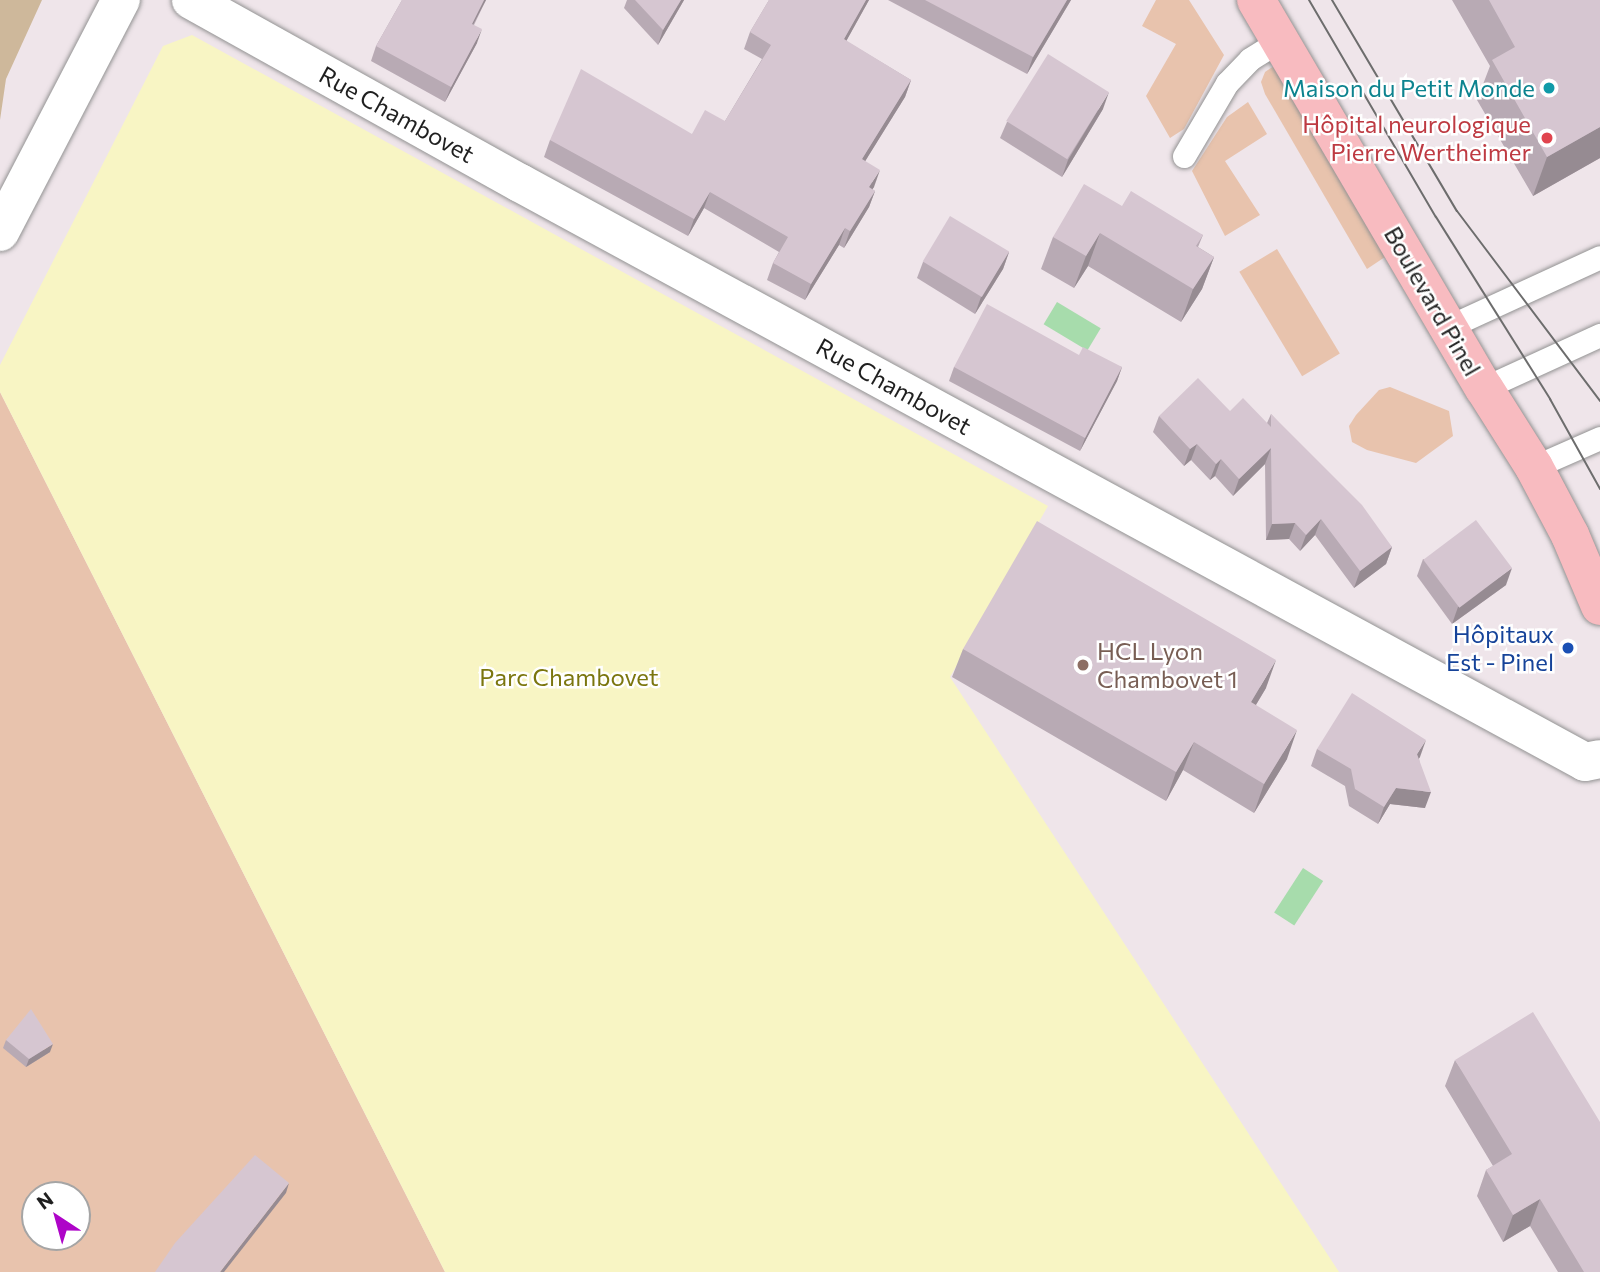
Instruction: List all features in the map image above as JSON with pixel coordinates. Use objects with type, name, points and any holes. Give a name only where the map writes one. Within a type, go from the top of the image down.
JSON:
[{"type":"main road","name":"Boulevard Pinel","points":[[1256,0],[1484,388],[1534,467],[1570,535],[1600,606]]},
{"type":"street","points":[[0,232],[121,0]]},
{"type":"street","name":"Rue Chambovet","points":[[191,0],[520,183],[1585,762],[1600,759]]},
{"type":"lane","points":[[1184,156],[1227,83],[1250,59],[1280,40]]},
{"type":"lane","points":[[1448,327],[1600,257]]},
{"type":"lane","points":[[1484,388],[1600,335]]},
{"type":"lane","points":[[1534,467],[1600,438]]},
{"type":"shaded area","points":[[0,0],[42,0],[6,79],[0,120]]},
{"type":"shaded area","points":[[1156,0],[1189,0],[1224,55],[1184,129],[1170,138],[1146,96],[1176,44],[1142,26]]},
{"type":"shaded area","points":[[1274,66],[1385,257],[1367,269],[1265,94],[1261,82],[1265,72]]},
{"type":"shaded area","points":[[1248,102],[1267,134],[1225,161],[1260,215],[1225,236],[1192,171],[1227,117]]},
{"type":"shaded area","points":[[1277,249],[1340,354],[1302,376],[1239,272]]},
{"type":"shaded area","points":[[1057,302],[1101,328],[1087,351],[1044,324]]},
{"type":"shaded area","points":[[1390,387],[1449,411],[1453,436],[1416,463],[1367,450],[1352,442],[1349,426],[1356,415],[1379,390]]},
{"type":"shaded area","points":[[0,392],[445,1272],[0,1272]]},
{"type":"shaded area","points":[[1303,868],[1323,881],[1294,926],[1274,912]]},
{"type":"green space","name":"Parc Chambovet","points":[[192,35],[1048,506],[950,677],[1339,1272],[445,1272],[0,392],[0,365],[163,46]]},
{"type":"building","points":[[402,0],[484,0],[472,24],[482,29],[451,87],[376,46]]},
{"type":"building","points":[[635,0],[681,0],[663,30]]},
{"type":"building","points":[[769,0],[866,0],[844,39],[911,80],[862,159],[880,170],[869,187],[875,191],[850,231],[845,228],[811,284],[773,263],[788,237],[710,192],[694,219],[550,140],[581,69],[692,134],[705,110],[725,121],[771,45],[750,32]]},
{"type":"building","points":[[925,0],[1067,0],[1033,57]]},
{"type":"building","name":"Maison du Petit Monde","points":[[1489,0],[1600,0],[1600,127],[1547,157],[1492,60],[1515,47]]},
{"type":"building","points":[[1048,54],[1109,92],[1067,159],[1006,121]]},
{"type":"building","points":[[1084,184],[1122,206],[1131,191],[1203,235],[1196,246],[1214,257],[1193,289],[1100,233],[1086,256],[1053,237]]},
{"type":"building","points":[[950,216],[1009,252],[982,297],[923,261]]},
{"type":"building","points":[[987,304],[1079,355],[1083,347],[1122,367],[1085,438],[954,367]]},
{"type":"building","points":[[1198,378],[1230,411],[1243,398],[1271,427],[1271,414],[1362,505],[1392,547],[1360,571],[1321,519],[1306,535],[1295,523],[1272,524],[1271,448],[1239,479],[1221,459],[1216,464],[1197,444],[1190,449],[1159,416]]},
{"type":"building","points":[[1476,520],[1512,568],[1459,608],[1423,560]]},
{"type":"building","name":"HCL Lyon Chambovet 1","points":[[1037,521],[1276,660],[1251,702],[1297,730],[1264,784],[1194,742],[1176,772],[963,649]]},
{"type":"building","points":[[1352,693],[1426,740],[1417,754],[1431,792],[1396,788],[1384,807],[1355,789],[1351,769],[1317,749]]},
{"type":"building","points":[[31,1009],[53,1044],[29,1059],[6,1040]]},
{"type":"building","points":[[1533,1012],[1600,1122],[1600,1272],[1584,1272],[1540,1199],[1513,1215],[1486,1170],[1512,1154],[1455,1060]]},
{"type":"building","points":[[255,1155],[289,1183],[220,1272],[155,1272],[175,1243]]},
{"type":"tram line","points":[[1309,0],[1436,217],[1550,399],[1600,489]]},
{"type":"tram line","points":[[1332,0],[1457,211],[1600,401]]},
{"type":"place","name":"Maison du Petit Monde","points":[[1549,88]]},
{"type":"place","name":"Hôpital neurologique Pierre Wertheimer","points":[[1547,138]]},
{"type":"place","name":"Hôpitaux Est - Pinel","points":[[1568,648]]},
{"type":"place","name":"HCL Lyon Chambovet 1","points":[[1083,665]]}]
